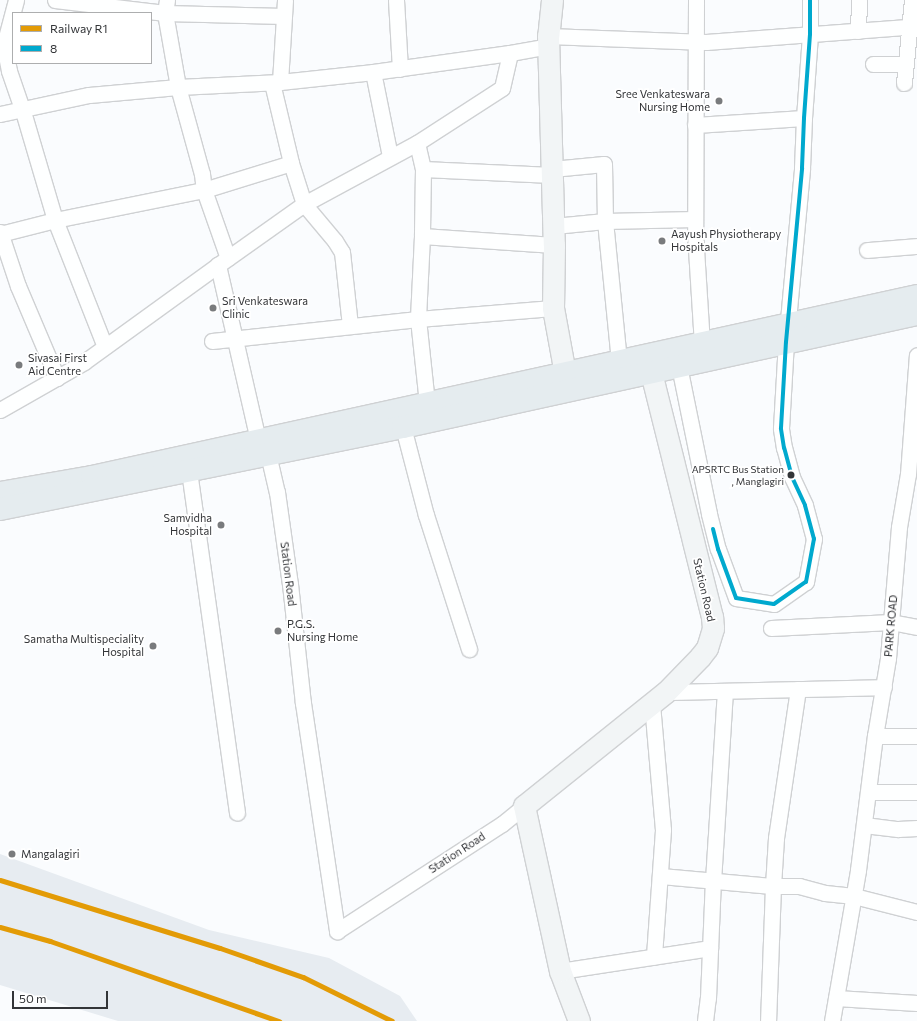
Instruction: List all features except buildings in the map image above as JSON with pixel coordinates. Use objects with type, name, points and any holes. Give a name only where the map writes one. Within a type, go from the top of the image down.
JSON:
[{"type":"main road","points":[[0,509],[189,471],[263,447],[427,403],[567,382],[619,362],[680,366],[787,333],[917,296]]},
{"type":"main road","points":[[0,493],[263,447],[403,427],[567,382],[648,364],[702,343],[787,333],[917,314]]},
{"type":"street","points":[[13,12],[16,0]]},
{"type":"street","points":[[54,0],[166,6],[284,16]]},
{"type":"street","points":[[285,0],[276,82],[291,163],[304,204],[335,241],[342,252],[350,326]]},
{"type":"street","points":[[396,0],[400,69]]},
{"type":"street","points":[[552,0],[548,41],[554,236],[553,308],[567,382]]},
{"type":"street","points":[[696,0],[695,220],[698,301],[702,343]]},
{"type":"street","points":[[680,366],[709,514],[718,549],[736,598],[774,604],[806,582],[814,539],[805,505],[792,477],[784,448],[781,428],[787,333],[802,168],[810,34],[810,0]]},
{"type":"street","points":[[858,31],[860,0]]},
{"type":"street","points":[[904,83],[906,64],[914,27],[912,0]]},
{"type":"street","points":[[166,6],[178,87],[202,174],[204,190],[223,261],[235,337],[263,447]]},
{"type":"street","points":[[12,15],[4,45],[9,71],[22,108],[55,220],[104,347]]},
{"type":"street","points":[[0,114],[22,108],[89,95],[178,87],[276,82],[400,69],[510,54],[548,41],[696,42],[914,27]]},
{"type":"street","points":[[0,410],[57,378],[104,347],[304,204],[390,156],[417,143],[502,88],[510,54]]},
{"type":"street","points":[[873,64],[906,64]]},
{"type":"street","points":[[373,72],[390,156]]},
{"type":"street","points":[[696,125],[804,118]]},
{"type":"street","points":[[417,143],[423,168],[422,236],[418,319],[427,403]]},
{"type":"street","points":[[57,378],[18,286],[0,233],[55,220],[204,190],[291,163]]},
{"type":"street","points":[[423,168],[552,172],[604,164],[605,221],[619,362]]},
{"type":"street","points":[[422,236],[554,236],[605,221],[695,220]]},
{"type":"street","points":[[867,250],[917,246]]},
{"type":"street","points":[[212,341],[235,337],[418,319],[553,308]]},
{"type":"street","name":"PARK ROAD","points":[[832,1021],[854,896],[869,792],[875,736],[884,687],[899,527],[913,461],[917,355]]},
{"type":"street","name":"Station Road","points":[[263,447],[277,492],[290,584],[303,703],[337,931],[502,824],[659,698],[700,658],[707,648],[713,628],[712,617],[648,364]]},
{"type":"street","points":[[403,427],[426,514],[469,649]]},
{"type":"street","points":[[189,471],[237,813]]},
{"type":"street","points":[[771,628],[891,622],[917,627]]},
{"type":"street","points":[[654,957],[663,830],[659,698],[725,690],[884,687]]},
{"type":"street","points":[[768,1021],[776,838],[798,688]]},
{"type":"street","points":[[705,1021],[708,998],[713,881],[725,690]]},
{"type":"street","points":[[875,736],[917,736]]},
{"type":"street","points":[[869,792],[917,792]]},
{"type":"street","points":[[524,806],[560,972],[579,1021]]},
{"type":"street","points":[[864,825],[898,829],[917,828]]},
{"type":"street","points":[[660,876],[773,886],[799,886],[825,893],[854,896],[917,912]]},
{"type":"street","points":[[560,972],[710,948]]},
{"type":"street","points":[[836,998],[917,1003]]},
{"type":"shaded area","points":[[0,854],[209,930],[329,958],[400,996],[417,1021],[118,1021],[0,985]]},
{"type":"rail line","name":"R1","points":[[0,880],[220,948],[303,977],[392,1021]]},
{"type":"rail line","name":"R1","points":[[0,927],[50,941],[279,1021]]},
{"type":"transit line","name":"8","points":[[713,529],[718,549],[736,598],[774,604],[806,582],[814,539],[805,505],[792,477],[784,448],[781,428],[786,342],[802,168],[810,34],[810,0]]},
{"type":"place","name":"Sree Venkateswara Nursing Home","points":[[719,101]]},
{"type":"place","name":"Aayush Physiotherapy Hospitals","points":[[662,241]]},
{"type":"place","name":"Sri Venkateswara Clinic","points":[[213,308]]},
{"type":"place","name":"Sivasai First Aid Centre","points":[[19,365]]},
{"type":"place","name":"APSRTC Bus Station , Manglagiri","points":[[791,475]]},
{"type":"place","name":"Samvidha Hospital","points":[[221,525]]},
{"type":"place","name":"P.G.S. Nursing Home","points":[[278,631]]},
{"type":"place","name":"Samatha Multispeciality Hospital","points":[[153,646]]},
{"type":"place","name":"Mangalagiri","points":[[12,854]]}]
